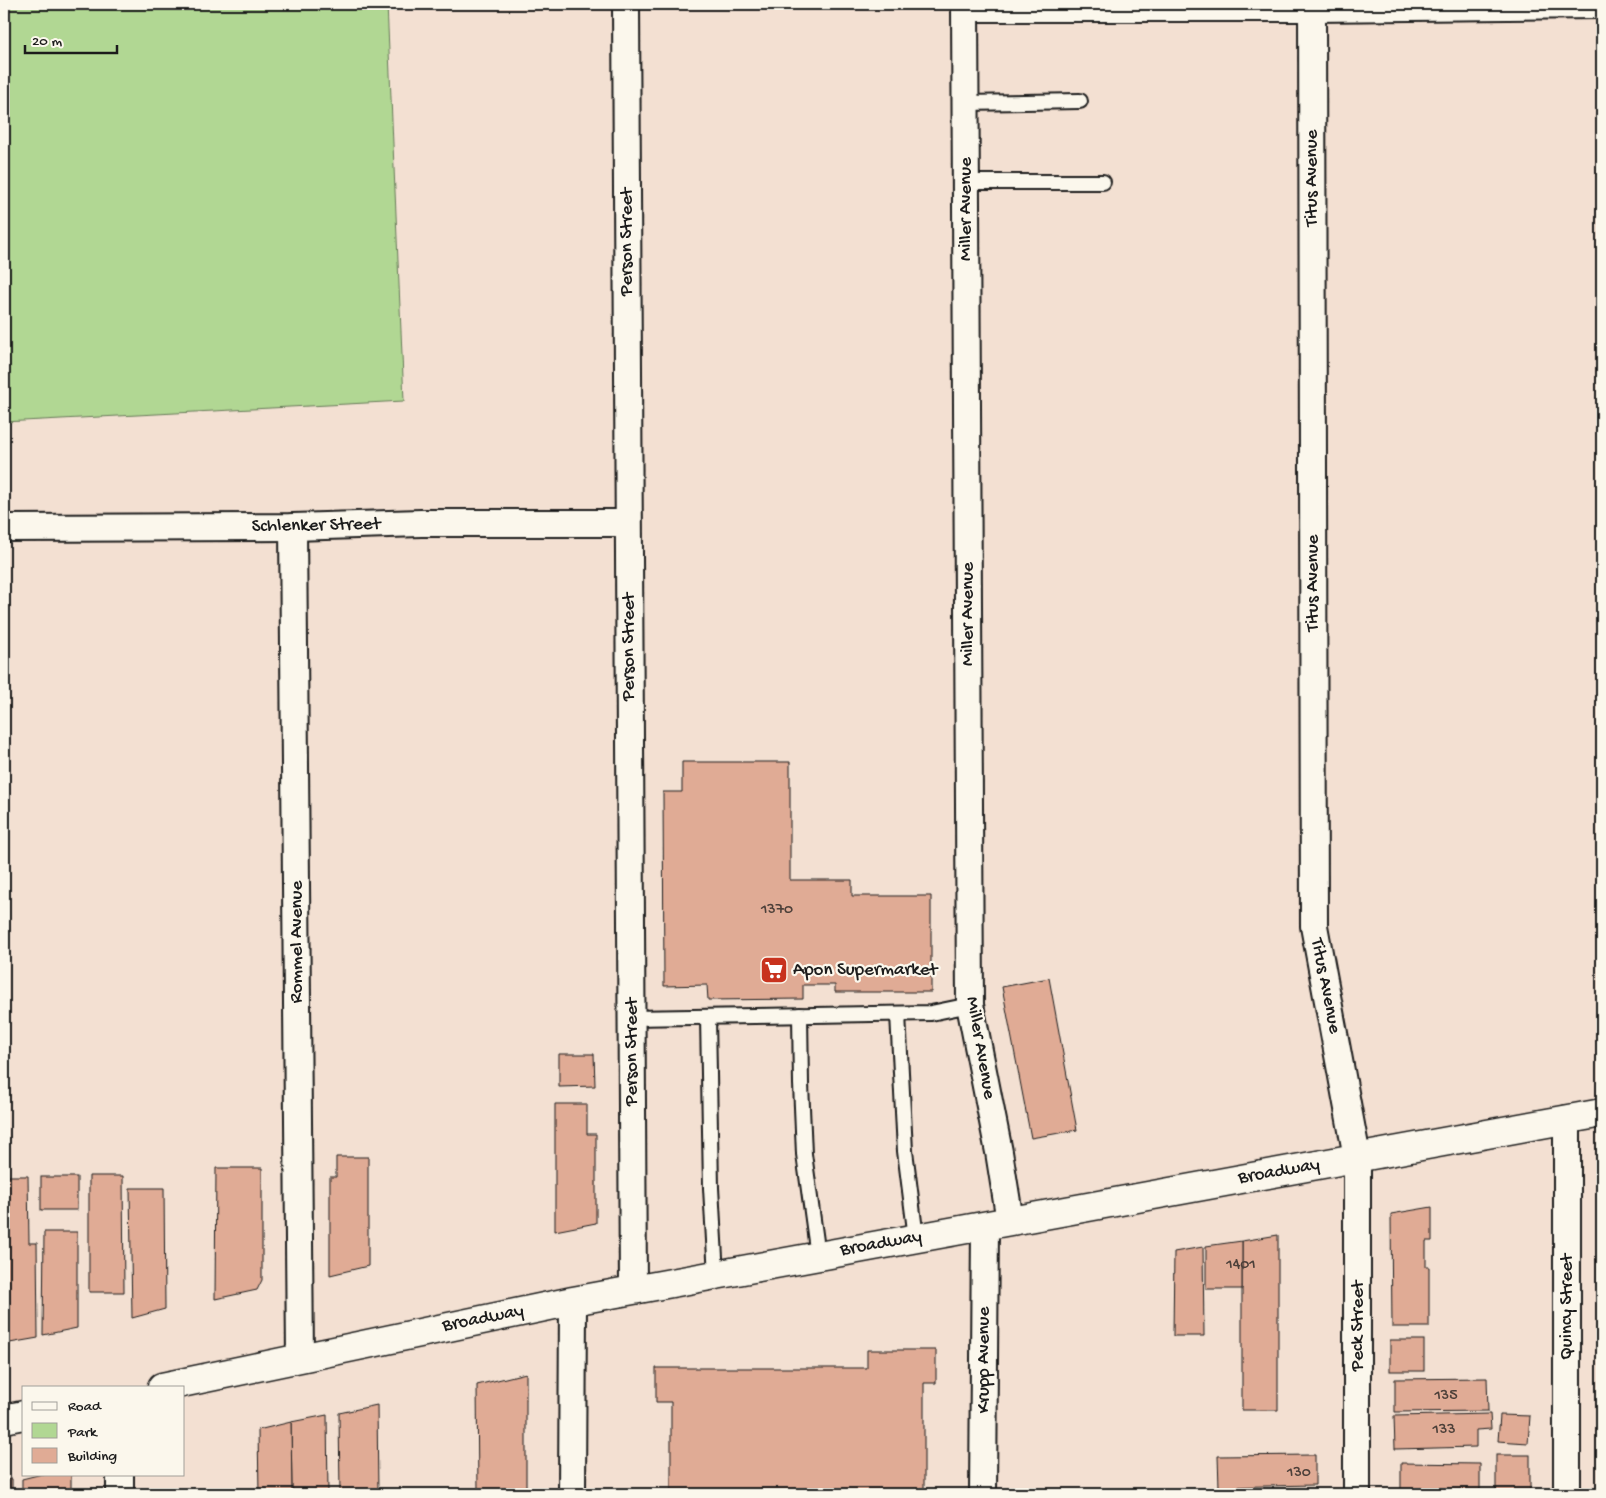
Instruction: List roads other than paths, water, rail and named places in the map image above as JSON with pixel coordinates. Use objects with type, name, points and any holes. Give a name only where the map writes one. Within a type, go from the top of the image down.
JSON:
[{"type":"main road","name":"Broadway","points":[[167,1386],[573,1301],[1602,1112]]},
{"type":"main road","points":[[4,1420],[22,1416]]},
{"type":"street","name":"Person Street","points":[[626,4],[633,1290]]},
{"type":"street","points":[[965,6],[1602,5]]},
{"type":"street","name":"Miller Avenue","points":[[965,6],[970,1005],[999,1152],[998,1223]]},
{"type":"street","name":"Titus Avenue","points":[[1312,6],[1314,926],[1357,1157]]},
{"type":"street","name":"Schlenker Street","points":[[4,528],[293,527],[421,523],[628,523]]},
{"type":"street","name":"Rommel Avenue","points":[[293,527],[300,1358]]},
{"type":"street","name":"Quincy Street","points":[[1567,1119],[1567,1494]]},
{"type":"street","name":"Peck Street","points":[[1357,1157],[1357,1494]]},
{"type":"street","name":"Krupp Avenue","points":[[983,1494],[998,1223]]},
{"type":"street","points":[[572,1494],[573,1301]]},
{"type":"street","points":[[120,1476],[120,1494]]},
{"type":"lane","points":[[965,103],[1080,101]]},
{"type":"lane","points":[[966,182],[1103,182]]},
{"type":"lane","points":[[631,1018],[931,1013],[970,1005]]},
{"type":"lane","points":[[898,1014],[905,1151],[916,1238]]},
{"type":"lane","points":[[800,1016],[804,1154],[818,1256]]},
{"type":"lane","points":[[708,1017],[711,1188],[716,1275]]},
{"type":"place","name":"Apon Supermarket","points":[[774,970]]}]
